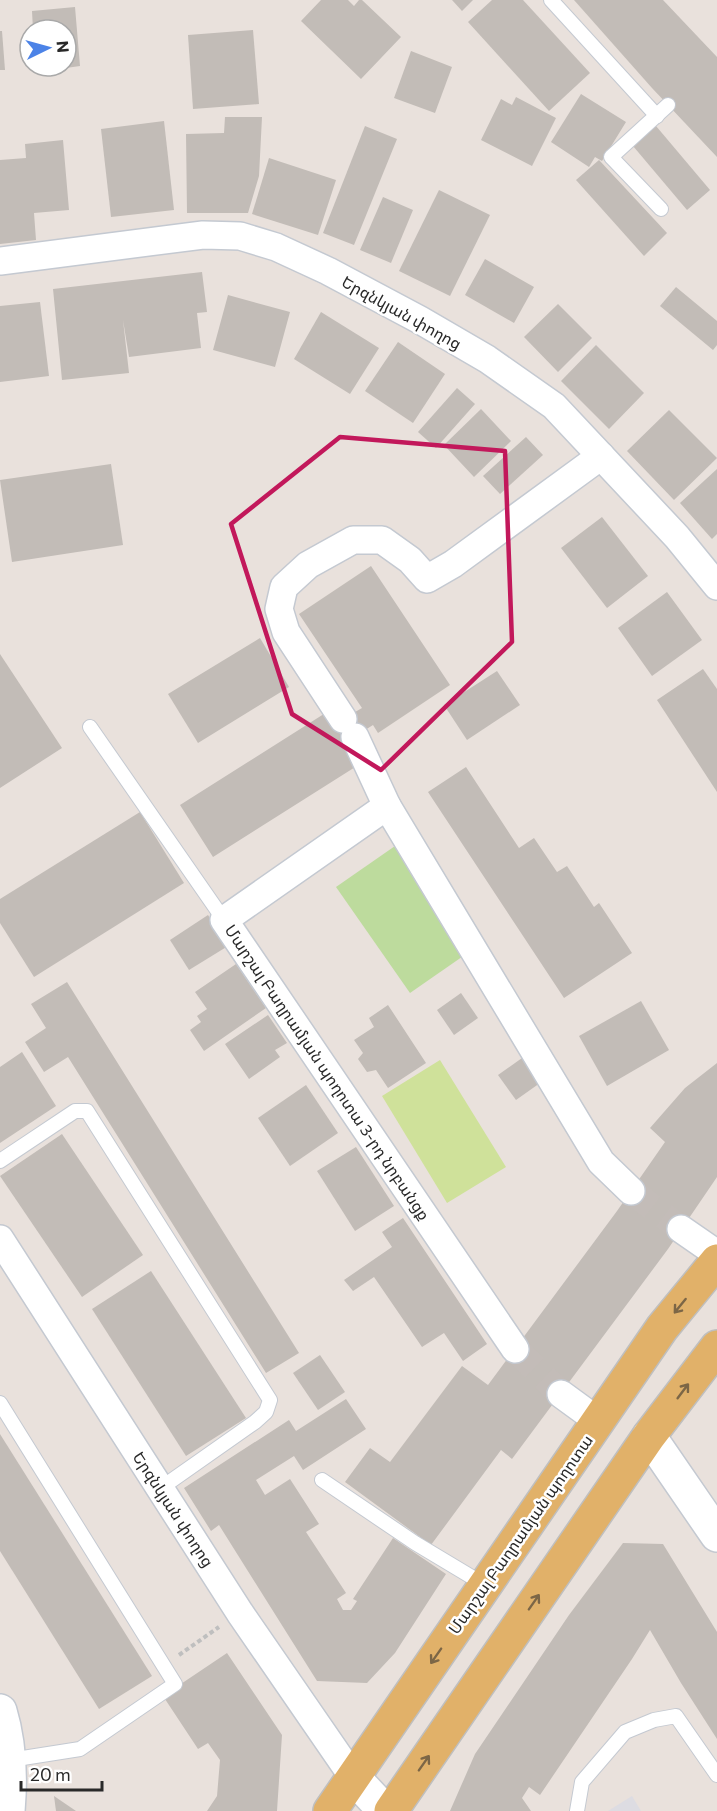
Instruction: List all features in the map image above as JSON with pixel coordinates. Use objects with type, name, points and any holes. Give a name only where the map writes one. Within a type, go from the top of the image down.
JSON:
[{"type":"main road","name":"Մարշալ Բաղրամյան պողոտա","points":[[330,1811],[662,1328],[717,1261]]},
{"type":"main road","points":[[390,1811],[649,1436],[717,1347]]},
{"type":"street","name":"Երզնկյան փողոց","points":[[0,261],[203,235],[240,236],[276,247],[328,271],[420,320],[488,359],[554,406],[677,537],[717,586]]},
{"type":"street","points":[[601,456],[453,564],[427,579],[410,560],[382,540],[353,540],[308,565],[284,587],[279,609],[286,632],[349,728],[387,806],[601,1162],[632,1191]]},
{"type":"street","name":"Մարշալ Բաղրամյան պողոտա 3-րդ նրբանցք","points":[[387,806],[224,921],[515,1349]]},
{"type":"street","points":[[681,1229],[717,1254]]},
{"type":"street","name":"Երզնկյան փողոց","points":[[0,1239],[240,1613],[353,1777]]},
{"type":"street","points":[[561,1394],[598,1421]]},
{"type":"street","points":[[649,1436],[717,1535]]},
{"type":"street","points":[[0,1711],[10,1760],[11,1806]]},
{"type":"street","points":[[353,1777],[385,1811]]},
{"type":"lane","points":[[551,0],[657,116]]},
{"type":"lane","points":[[661,209],[611,157],[668,105]]},
{"type":"lane","points":[[90,727],[224,921]]},
{"type":"lane","points":[[0,1161],[75,1111],[87,1111],[270,1400],[266,1412],[255,1422],[161,1488]]},
{"type":"lane","points":[[0,1403],[175,1684],[80,1749],[10,1760]]},
{"type":"lane","points":[[322,1480],[415,1543],[485,1585]]},
{"type":"lane","points":[[577,1811],[582,1782],[625,1732],[654,1720],[676,1716],[717,1775]]},
{"type":"path","points":[[164,1666],[240,1613]]},
{"type":"highlighted area","points":[[340,437],[505,451],[512,642],[381,770],[292,714],[231,524]]},
{"type":"shaded area","points":[[632,1796],[641,1811],[608,1811]]},
{"type":"green space","points":[[395,846],[469,952],[410,993],[336,887]]},
{"type":"green space","points":[[440,1060],[506,1167],[447,1203],[382,1096]]},
{"type":"building","points":[[321,0],[348,0],[354,6],[362,0],[401,37],[361,79],[301,21]]},
{"type":"building","points":[[452,0],[473,0],[462,11]]},
{"type":"building","points":[[492,0],[523,0],[590,73],[549,111],[468,22]]},
{"type":"building","points":[[574,0],[663,0],[717,57],[717,157],[652,88]]},
{"type":"building","points":[[75,7],[76,18],[32,18],[32,11]]},
{"type":"building","points":[[253,30],[259,104],[193,109],[188,35]]},
{"type":"building","points":[[0,31],[2,31],[5,70],[0,70]]},
{"type":"building","points":[[78,42],[80,66],[78,66]]},
{"type":"building","points":[[411,51],[452,67],[435,113],[394,98]]},
{"type":"building","points":[[581,94],[626,122],[602,161],[595,157],[589,167],[551,142]]},
{"type":"building","points":[[516,97],[556,118],[532,166],[481,140],[501,99],[512,105]]},
{"type":"building","points":[[225,117],[262,117],[259,176],[248,213],[187,213],[186,134],[224,133]]},
{"type":"building","points":[[164,121],[174,210],[111,217],[101,129]]},
{"type":"building","points":[[365,126],[397,139],[354,245],[323,233]]},
{"type":"building","points":[[656,126],[710,190],[687,210],[633,146]]},
{"type":"building","points":[[63,140],[69,210],[34,213],[36,240],[0,244],[0,160],[26,158],[25,144]]},
{"type":"building","points":[[269,158],[336,180],[318,235],[252,214]]},
{"type":"building","points":[[599,160],[667,233],[644,256],[576,180]]},
{"type":"building","points":[[439,190],[490,215],[450,296],[399,271]]},
{"type":"building","points":[[383,197],[413,210],[391,263],[360,250]]},
{"type":"building","points":[[485,259],[534,287],[514,323],[465,295]]},
{"type":"building","points":[[202,272],[207,312],[197,313],[201,348],[129,357],[123,320],[129,373],[62,380],[53,289]]},
{"type":"building","points":[[676,287],[717,321],[717,345],[713,350],[660,306]]},
{"type":"building","points":[[228,295],[290,312],[275,367],[213,350]]},
{"type":"building","points":[[40,302],[49,376],[0,382],[0,306]]},
{"type":"building","points":[[558,304],[592,338],[558,372],[524,337]]},
{"type":"building","points":[[321,312],[379,348],[350,394],[294,359]]},
{"type":"building","points":[[398,342],[445,374],[413,423],[365,391]]},
{"type":"building","points":[[596,345],[644,393],[609,429],[561,381]]},
{"type":"building","points":[[457,388],[475,404],[436,448],[418,432]]},
{"type":"building","points":[[481,409],[511,441],[474,477],[444,445]]},
{"type":"building","points":[[669,410],[717,458],[674,500],[627,451]]},
{"type":"building","points":[[526,437],[543,455],[500,494],[483,476]]},
{"type":"building","points":[[111,464],[123,545],[12,562],[0,480]]},
{"type":"building","points":[[717,469],[717,534],[712,539],[680,503]]},
{"type":"building","points":[[602,517],[648,576],[607,608],[561,548]]},
{"type":"building","points":[[371,566],[450,685],[378,733],[373,725],[346,742],[360,764],[213,857],[180,805],[327,712],[343,719],[362,708],[299,614]]},
{"type":"building","points":[[667,592],[702,640],[652,676],[618,628]]},
{"type":"building","points":[[260,638],[289,687],[198,743],[168,694]]},
{"type":"building","points":[[0,654],[62,748],[0,788]]},
{"type":"building","points":[[703,669],[717,689],[717,792],[657,700]]},
{"type":"building","points":[[497,671],[520,705],[467,740],[444,705]]},
{"type":"building","points":[[466,767],[519,848],[534,838],[557,872],[567,866],[594,907],[599,903],[632,953],[564,998],[428,792]]},
{"type":"building","points":[[140,812],[184,883],[34,977],[0,923],[0,899]]},
{"type":"building","points":[[208,915],[228,946],[189,970],[170,940]]},
{"type":"building","points":[[236,964],[266,1008],[204,1051],[190,1030],[201,1022],[197,1016],[207,1009],[195,992]]},
{"type":"building","points":[[67,982],[299,1353],[266,1373],[68,1057],[44,1072],[25,1042],[46,1028],[31,1004]]},
{"type":"building","points":[[461,993],[478,1018],[454,1035],[437,1010]]},
{"type":"building","points":[[641,1001],[669,1050],[607,1086],[579,1036]]},
{"type":"building","points":[[388,1005],[426,1063],[388,1088],[376,1070],[367,1072],[358,1059],[363,1053],[354,1040],[374,1027],[369,1018]]},
{"type":"building","points":[[268,1015],[287,1043],[275,1050],[280,1057],[249,1079],[225,1044]]},
{"type":"building","points":[[22,1052],[56,1106],[0,1143],[0,1067]]},
{"type":"building","points":[[522,1058],[540,1083],[516,1100],[498,1075]]},
{"type":"building","points":[[717,1063],[717,1177],[668,1249],[512,1459],[501,1450],[431,1545],[345,1482],[370,1448],[390,1462],[462,1366],[488,1385],[617,1211],[665,1142],[650,1128],[685,1088]]},
{"type":"building","points":[[306,1085],[338,1133],[290,1166],[258,1118]]},
{"type":"building","points":[[62,1134],[143,1255],[82,1297],[0,1176]]},
{"type":"building","points":[[356,1147],[394,1206],[355,1231],[317,1171]]},
{"type":"building","points":[[403,1218],[487,1344],[463,1361],[444,1333],[422,1347],[374,1277],[353,1291],[344,1280],[392,1247],[382,1232]]},
{"type":"building","points":[[151,1271],[246,1418],[186,1456],[92,1309]]},
{"type":"building","points":[[320,1355],[345,1392],[318,1410],[293,1373]]},
{"type":"building","points":[[346,1399],[366,1429],[303,1470],[294,1456],[256,1480],[265,1495],[290,1479],[319,1524],[306,1532],[346,1593],[337,1599],[343,1610],[351,1610],[357,1601],[353,1599],[393,1538],[446,1574],[395,1653],[367,1683],[317,1681],[219,1525],[211,1531],[184,1488],[289,1420],[296,1431]]},
{"type":"building","points":[[0,1434],[152,1676],[99,1709],[0,1551]]},
{"type":"building","points":[[623,1543],[663,1544],[717,1632],[717,1739],[650,1630],[540,1795],[529,1787],[522,1798],[531,1811],[450,1811],[475,1754],[569,1615]]},
{"type":"building","points":[[227,1653],[282,1735],[277,1811],[207,1811],[217,1796],[220,1760],[208,1743],[198,1749],[163,1696]]},
{"type":"building","points":[[54,1796],[76,1811],[56,1811]]},
{"type":"tunnel","points":[[631,1191],[681,1229]]},
{"type":"tunnel","points":[[515,1349],[561,1394]]}]
